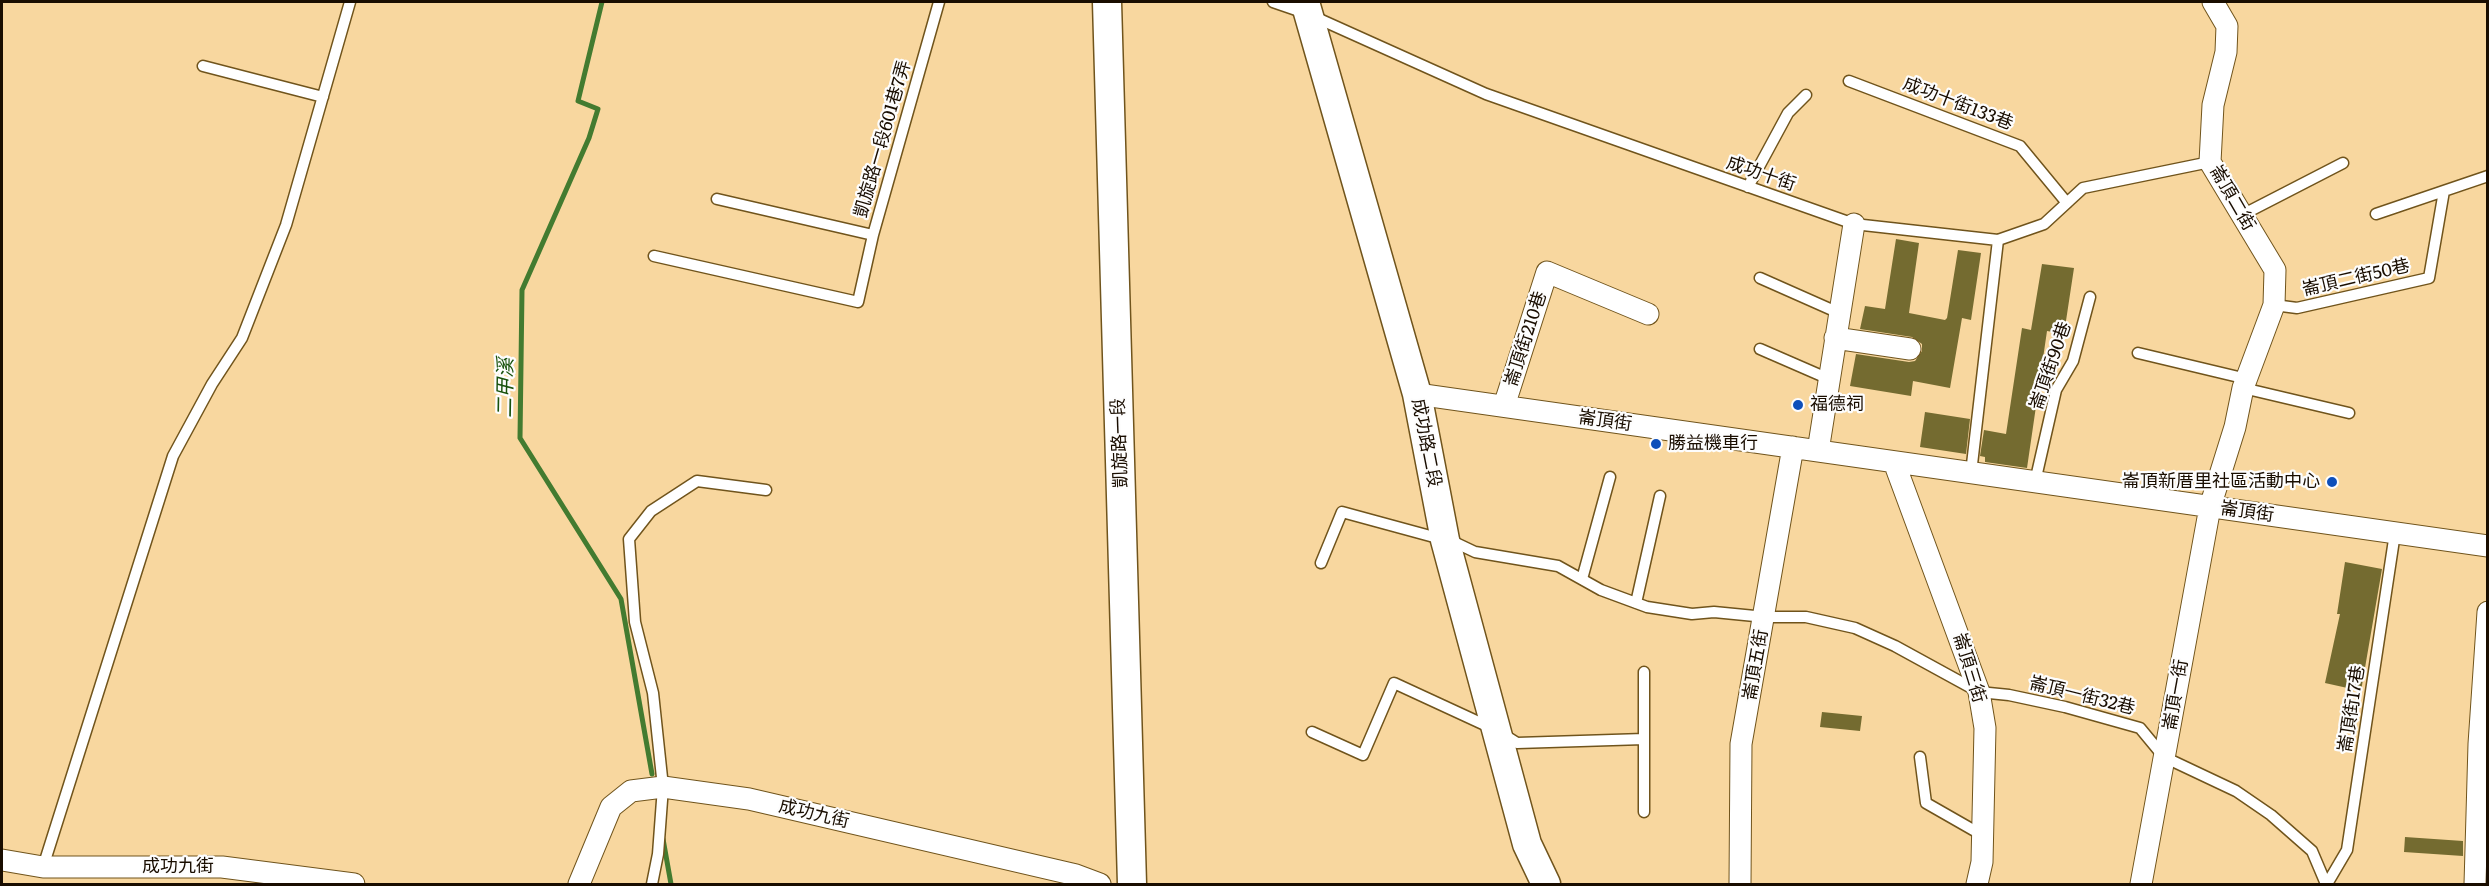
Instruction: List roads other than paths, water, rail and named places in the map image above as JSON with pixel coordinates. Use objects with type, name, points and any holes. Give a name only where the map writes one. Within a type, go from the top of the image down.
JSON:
[{"type":"street","name":"凱旋路一段","points":[[1107,2],[1132,885]]},
{"type":"street","name":"崙頂二街","points":[[2210,507],[2235,427],[2245,384],[2274,305],[2275,270],[2210,162],[2213,105],[2226,52],[2227,26],[2213,2]]},
{"type":"street","name":"成功路二段","points":[[1306,8],[1417,394],[1445,540],[1527,844],[1546,885]]},
{"type":"street","points":[[1818,451],[1854,224]]},
{"type":"street","name":"崙頂街210巷","points":[[1504,406],[1548,272],[1648,314]]},
{"type":"street","points":[[1835,338],[1910,349]]},
{"type":"street","name":"崙頂街","points":[[1417,394],[2487,546]]},
{"type":"street","name":"崙頂五街","points":[[1740,885],[1741,744],[1793,447]]},
{"type":"street","name":"崙頂三街","points":[[1894,462],[1979,692],[1985,728],[1982,862],[1977,885]]},
{"type":"street","name":"崙頂一街","points":[[2141,885],[2210,507]]},
{"type":"street","points":[[2475,885],[2483,765],[2487,612]]},
{"type":"street","name":"成功九街","points":[[579,885],[611,807],[631,791],[663,787],[750,799],[1076,875],[1100,885]]},
{"type":"street","name":"成功九街","points":[[2,860],[41,876],[222,867],[354,885]]},
{"type":"lane","points":[[41,876],[173,456],[212,384],[242,338],[286,225],[350,2]]},
{"type":"lane","name":"凱旋路一段601巷7弄","points":[[717,200],[873,235],[939,2]]},
{"type":"lane","name":"成功十街","points":[[1273,2],[1306,8],[1486,94],[1854,224],[1998,240],[2044,224],[2083,188],[2210,162]]},
{"type":"lane","points":[[203,66],[323,97]]},
{"type":"lane","name":"成功十街133巷","points":[[1849,81],[2020,146],[2067,203]]},
{"type":"lane","points":[[1748,187],[1788,113],[1806,95]]},
{"type":"lane","points":[[2242,215],[2343,163]]},
{"type":"lane","points":[[2376,214],[2487,176]]},
{"type":"lane","name":"崙頂二街50巷","points":[[2274,305],[2297,308],[2429,278],[2444,191]]},
{"type":"lane","points":[[654,256],[858,302],[873,235]]},
{"type":"lane","points":[[1971,473],[1998,240]]},
{"type":"lane","points":[[1760,278],[1839,313]]},
{"type":"lane","name":"崙頂街90巷","points":[[2035,482],[2056,390],[2073,361],[2090,297]]},
{"type":"lane","points":[[1760,349],[1829,379]]},
{"type":"lane","points":[[2138,353],[2349,413]]},
{"type":"lane","points":[[1582,579],[1610,477]]},
{"type":"lane","points":[[652,885],[658,854],[663,787],[653,693],[635,622],[628,538],[651,511],[696,481],[766,490]]},
{"type":"lane","points":[[1636,603],[1660,496]]},
{"type":"lane","points":[[1321,563],[1342,512],[1445,540],[1475,552],[1558,566],[1601,590],[1647,607],[1692,614],[1714,612],[1765,617],[1806,617],[1855,628],[1895,646],[1979,692]]},
{"type":"lane","name":"崙頂街17巷","points":[[2326,885],[2347,850],[2395,533]]},
{"type":"lane","points":[[1644,672],[1644,812]]},
{"type":"lane","points":[[1312,732],[1363,756],[1394,683],[1498,731],[1517,743],[1644,739]]},
{"type":"lane","name":"崙頂一街32巷","points":[[1979,692],[2009,695],[2065,707],[2140,728],[2164,757]]},
{"type":"lane","points":[[1920,757],[1926,803],[1983,835]]},
{"type":"lane","points":[[2164,757],[2236,791],[2271,815],[2312,851],[2326,885]]},
{"type":"waterway","name":"二甲溪","points":[[602,2],[578,101],[598,109],[589,138],[522,290],[520,438],[621,599],[652,774]]},
{"type":"waterway","name":"二甲溪","points":[[663,839],[671,884]]},
{"type":"place","name":"福德祠","points":[[1798,405]]},
{"type":"place","name":"勝益機車行","points":[[1656,444]]},
{"type":"place","name":"崙頂新厝里社區活動中心","points":[[2332,482]]}]
